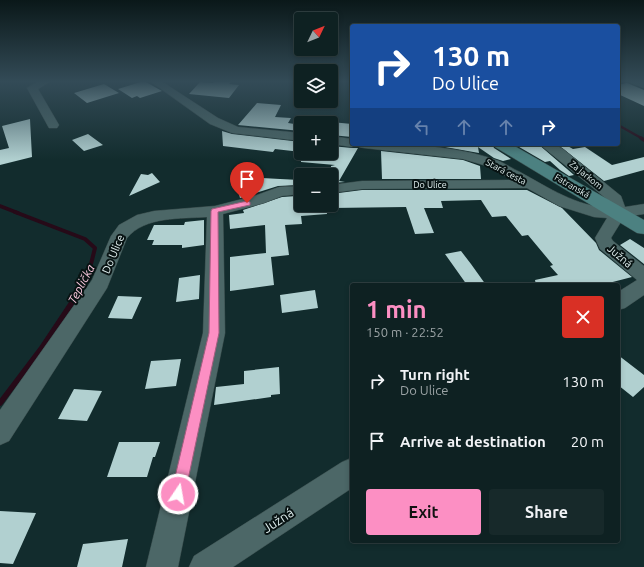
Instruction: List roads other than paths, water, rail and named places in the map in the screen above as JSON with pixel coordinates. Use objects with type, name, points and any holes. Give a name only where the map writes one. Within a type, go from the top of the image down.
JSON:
[{"type":"main road","name":"Fatranská","points":[[503,146],[644,228]]},
{"type":"street","points":[[43,107],[53,125]]},
{"type":"street","points":[[197,107],[214,121],[236,130],[294,136]]},
{"type":"street","points":[[338,141],[350,143]]},
{"type":"street","name":"Stará cesta","points":[[382,146],[479,158],[495,164],[564,203],[594,212],[618,213],[644,209]]},
{"type":"street","name":"Za jarkom","points":[[548,146],[558,152],[616,199],[618,213]]},
{"type":"street","name":"Do Ulice","points":[[338,188],[383,185],[529,184]]},
{"type":"street","name":"Do Ulice","points":[[0,432],[100,283],[107,270],[119,236],[125,229],[143,219],[154,216],[215,211],[251,202],[279,192],[294,191]]},
{"type":"street","points":[[162,567],[214,333],[215,211]]},
{"type":"street","name":"Južná","points":[[618,213],[603,238],[606,245],[644,276]]},
{"type":"street","points":[[620,301],[644,285]]},
{"type":"street","name":"Južná","points":[[204,567],[350,473]]},
{"type":"waterway","points":[[620,126],[643,139]]},
{"type":"waterway","name":"Teplička","points":[[0,206],[18,213]]},
{"type":"waterway","name":"Teplička","points":[[15,212],[85,239],[95,248],[91,264],[71,305]]},
{"type":"waterway","name":"Teplička","points":[[0,403],[41,349],[71,304]]}]
